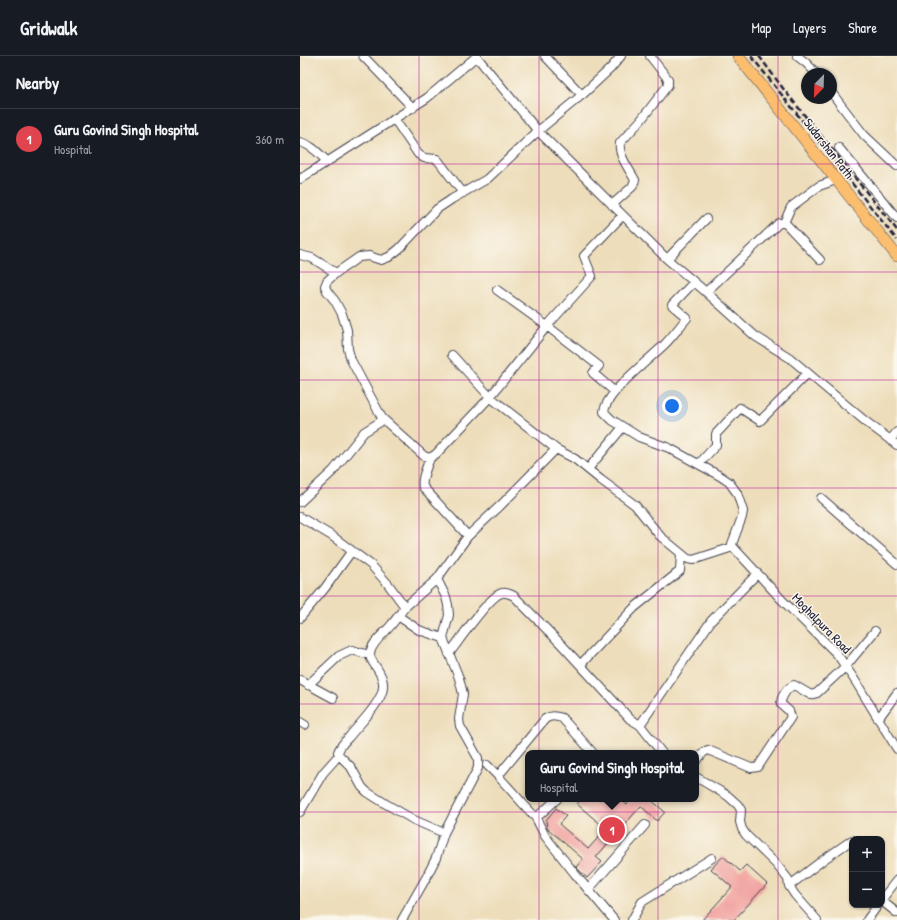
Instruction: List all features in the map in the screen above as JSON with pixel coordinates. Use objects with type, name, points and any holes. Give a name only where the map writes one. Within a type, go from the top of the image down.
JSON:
[{"type":"main road","name":"Sudarshan Path","points":[[738,56],[897,256]]},
{"type":"street","points":[[363,56],[413,108]]},
{"type":"street","points":[[300,179],[413,108],[476,56],[538,131],[667,259],[755,336],[790,358],[865,421],[894,443],[897,432]]},
{"type":"street","points":[[545,56],[582,95]]},
{"type":"street","points":[[430,458],[424,456],[382,418],[351,360],[348,349],[347,330],[342,314],[327,290],[327,281],[336,273],[359,258],[370,256],[381,260],[389,257],[399,250],[436,209],[487,179],[538,131],[612,68],[621,56]]},
{"type":"street","points":[[612,205],[632,188],[635,180],[623,158],[619,146],[620,143],[642,120],[668,85],[668,80],[650,56]]},
{"type":"street","points":[[796,56],[811,68]]},
{"type":"street","points":[[837,100],[864,135],[897,166]]},
{"type":"street","points":[[395,120],[418,154],[424,158],[437,159],[463,193]]},
{"type":"street","points":[[300,142],[306,143],[315,149],[328,162]]},
{"type":"street","points":[[839,148],[897,218]]},
{"type":"street","points":[[784,223],[791,207],[819,186],[836,180]]},
{"type":"street","points":[[468,536],[423,487],[423,477],[430,458],[436,454],[490,397],[548,326],[592,276],[584,256],[622,216]]},
{"type":"street","points":[[667,259],[706,219]]},
{"type":"street","points":[[784,223],[820,260]]},
{"type":"street","points":[[706,292],[771,230],[779,224],[784,223]]},
{"type":"street","points":[[300,255],[312,258],[336,273]]},
{"type":"street","points":[[452,355],[490,397],[556,449],[575,459],[635,505],[660,536],[681,554],[693,560],[735,550],[732,544],[733,539],[743,511],[737,492],[729,482],[669,448],[639,437],[612,420],[604,412],[605,406],[615,392],[666,343],[687,318],[672,305],[694,282]]},
{"type":"street","points":[[497,290],[548,326],[599,366],[593,373],[615,392]]},
{"type":"street","points":[[699,464],[716,446],[716,434],[740,408],[760,421],[808,374]]},
{"type":"street","points":[[300,502],[333,471],[364,432],[380,422],[382,418]]},
{"type":"street","points":[[588,469],[623,427]]},
{"type":"street","points":[[300,812],[323,773],[339,755],[339,749],[379,701],[384,683],[370,656],[373,646],[405,607],[437,579],[468,536],[556,449]]},
{"type":"street","points":[[821,498],[897,564]]},
{"type":"street","points":[[300,517],[332,536],[379,573],[405,607]]},
{"type":"street","name":"Moghalpura Road","points":[[735,550],[837,654],[846,666],[897,749]]},
{"type":"street","points":[[300,618],[325,588],[351,552]]},
{"type":"street","points":[[581,664],[634,608],[680,570],[681,554]]},
{"type":"street","points":[[640,725],[711,621],[758,574]]},
{"type":"street","points":[[402,920],[436,858],[444,833],[478,768],[479,763],[478,758],[460,726],[463,694],[459,678],[443,638],[449,615],[448,605],[446,597],[437,579]]},
{"type":"street","points":[[449,654],[491,599],[503,592],[514,596],[581,664],[630,719],[640,725],[653,739],[660,750]]},
{"type":"street","points":[[398,616],[419,630],[443,638]]},
{"type":"street","points":[[699,758],[708,750],[751,768],[758,767],[791,717],[788,711],[781,704],[781,698],[790,687],[794,685],[811,695],[817,693],[846,666],[875,631]]},
{"type":"street","points":[[308,685],[339,656],[352,650],[366,654]]},
{"type":"street","points":[[300,680],[333,698]]},
{"type":"street","points":[[878,719],[897,693]]},
{"type":"street","points":[[498,776],[549,716],[562,718],[590,750]]},
{"type":"street","points":[[339,755],[351,766],[362,787],[367,792],[414,820],[444,833]]},
{"type":"street","points":[[487,765],[536,818],[545,836],[614,920]]},
{"type":"street","points":[[699,779],[728,796],[738,805],[741,810],[740,822],[746,835],[776,864],[788,879],[789,886],[795,895],[817,920]]},
{"type":"street","points":[[536,818],[554,802]]},
{"type":"street","points":[[588,890],[645,825]]},
{"type":"street","points":[[789,886],[849,842]]},
{"type":"street","points":[[632,920],[642,902],[712,858]]},
{"type":"street","points":[[885,896],[897,880]]},
{"type":"street","points":[[885,903],[897,913]]},
{"type":"street","points":[[867,920],[876,908]]},
{"type":"building","points":[[579,802],[624,802],[627,805],[630,802],[653,802],[665,812],[657,821],[641,806],[596,857],[602,862],[587,878],[576,867],[583,859],[547,828],[546,820],[556,808],[566,816],[559,824],[588,849],[606,829],[577,804]]},
{"type":"building","points":[[723,856],[740,871],[746,865],[767,884],[734,920],[702,920],[732,887],[711,869]]},
{"type":"railway","points":[[751,56],[897,240]]},
{"type":"railway","points":[[759,56],[785,91],[897,230]]},
{"type":"place","name":"Guru Govind Singh Hospital","points":[[612,830]]}]
